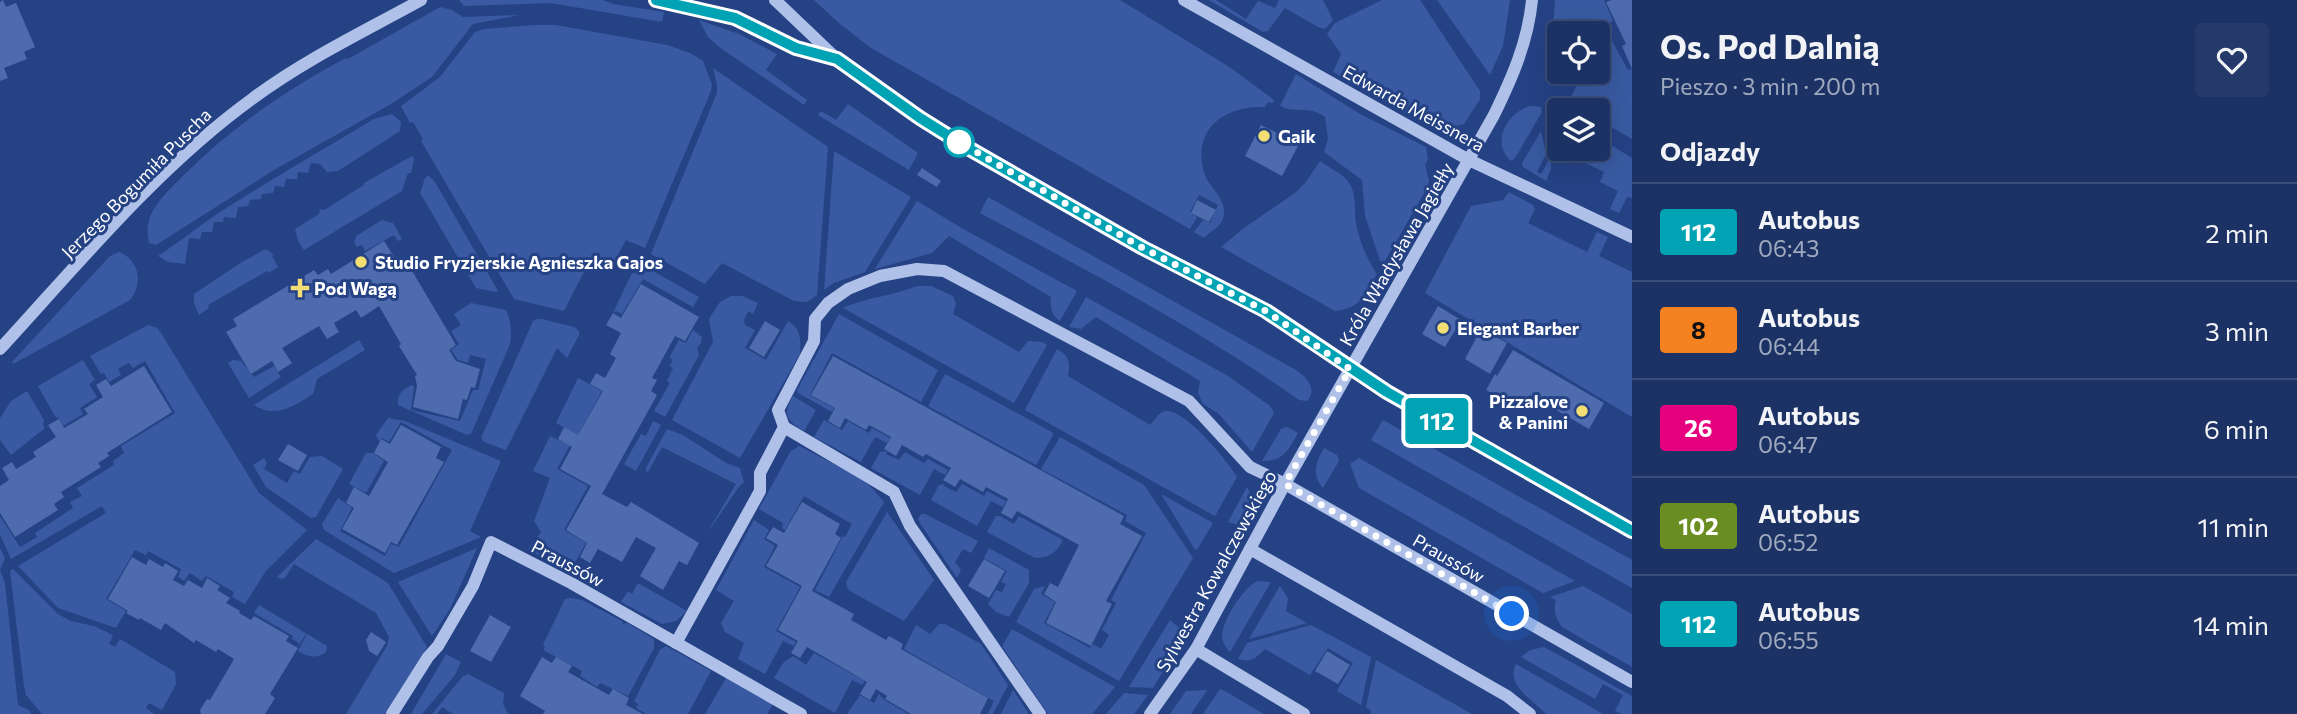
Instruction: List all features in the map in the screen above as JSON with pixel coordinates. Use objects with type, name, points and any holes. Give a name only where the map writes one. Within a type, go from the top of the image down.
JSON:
[{"type":"street","name":"Jerzego Bogumiła Puscha","points":[[0,349],[117,222],[174,165],[229,116],[279,80],[421,0]]},
{"type":"street","points":[[656,0],[735,18],[796,48],[837,59]]},
{"type":"street","points":[[775,0],[837,59],[920,118],[968,148],[1143,248],[1266,311],[1387,392],[1632,531]]},
{"type":"street","name":"Edwarda Meissnera","points":[[1184,0],[1469,160],[1632,237]]},
{"type":"street","name":"Króla Władysława Jagiełły","points":[[1350,369],[1512,80],[1527,32],[1532,0]]},
{"type":"street","name":"Praussów","points":[[784,427],[778,410],[814,341],[815,319],[828,303],[848,289],[880,276],[917,269],[944,271],[1189,401],[1250,467],[1285,484],[1632,682]]},
{"type":"street","name":"Sylwestra Kowalczewskiego","points":[[1150,714],[1196,649],[1350,369]]},
{"type":"street","points":[[676,643],[760,491],[760,473],[784,427],[894,492],[911,526],[1040,714]]},
{"type":"street","name":"Praussów","points":[[392,714],[428,657],[438,646],[473,586],[491,542],[571,583],[801,714]]},
{"type":"street","points":[[1250,549],[1507,696],[1530,714]]},
{"type":"street","points":[[1196,649],[1304,714]]},
{"type":"shaded area","points":[[459,0],[603,0],[664,12],[662,22],[551,3],[464,6]]},
{"type":"shaded area","points":[[814,0],[1120,0],[1231,68],[1274,100],[1273,103],[1268,102],[1265,107],[1236,110],[1214,123],[1207,133],[1202,145],[1205,175],[1221,200],[1224,212],[1220,224],[1204,238],[1194,232],[1203,220],[1210,223],[1218,205],[1199,195],[1190,212],[1197,217],[1190,229],[871,48]]},
{"type":"shaded area","points":[[1209,0],[1216,0],[1246,19],[1258,1],[1275,8],[1279,0],[1323,0],[1333,20],[1325,29],[1285,8],[1268,31],[1263,32]]},
{"type":"shaded area","points":[[1382,0],[1420,0],[1480,91],[1480,99],[1464,124],[1441,130],[1426,125],[1333,72],[1341,54],[1327,34],[1335,23]]},
{"type":"shaded area","points":[[1437,0],[1510,0],[1503,46],[1490,75]]},
{"type":"shaded area","points":[[1555,0],[1604,0],[1613,21],[1610,23],[1553,21]]},
{"type":"shaded area","points":[[440,7],[463,17],[520,15],[473,24],[432,77],[391,104],[274,170],[156,245],[149,243],[148,223],[157,205],[175,184],[221,141],[260,110],[302,83]]},
{"type":"shaded area","points":[[699,20],[739,34],[777,54],[766,70],[807,100],[804,105],[719,47],[708,37]]},
{"type":"shaded area","points":[[556,25],[667,45],[703,61],[712,85],[645,248],[626,240],[610,269],[589,262],[564,311],[514,299],[421,141],[423,139],[401,106],[440,77],[475,32]]},
{"type":"shaded area","points":[[1610,40],[1628,70],[1632,69],[1632,139],[1610,126],[1610,98],[1570,98],[1577,84],[1610,84]]},
{"type":"shaded area","points":[[713,68],[828,147],[817,295],[807,302],[794,301],[722,263],[705,284],[651,254],[717,93]]},
{"type":"shaded area","points":[[1296,74],[1360,114],[1426,147],[1428,159],[1425,165],[1429,181],[1427,188],[1382,266],[1365,216],[1362,180],[1324,152],[1328,139],[1325,117],[1313,111],[1280,106]]},
{"type":"shaded area","points":[[848,104],[918,153],[909,170],[818,115],[821,111],[836,120]]},
{"type":"shaded area","points":[[1530,106],[1541,107],[1542,112],[1511,161],[1502,145],[1504,129],[1514,115]]},
{"type":"shaded area","points":[[392,114],[401,122],[400,131],[338,171],[327,172],[320,164],[311,163],[308,173],[298,172],[297,179],[286,179],[284,187],[275,186],[273,193],[262,194],[261,199],[250,200],[248,206],[238,207],[236,218],[224,217],[223,222],[214,222],[212,232],[202,232],[200,239],[189,238],[185,264],[168,262],[158,256],[220,212],[277,177],[374,119]]},
{"type":"shaded area","points":[[1541,131],[1546,154],[1537,172],[1541,174],[1550,161],[1551,169],[1546,181],[1523,167],[1522,163]]},
{"type":"shaded area","points":[[1610,144],[1632,158],[1632,198],[1627,197],[1619,213],[1610,209],[1618,191],[1600,182],[1604,172],[1581,161],[1610,161]]},
{"type":"shaded area","points":[[834,151],[911,197],[865,272],[834,283],[824,290]]},
{"type":"shaded area","points":[[412,156],[414,159],[411,173],[408,173],[402,191],[304,250],[295,229],[319,214],[320,209],[324,210]]},
{"type":"shaded area","points":[[1320,161],[1350,184],[1359,236],[1377,274],[1357,304],[1335,311],[1221,247],[1295,193]]},
{"type":"shaded area","points":[[428,175],[435,182],[498,291],[476,288],[420,193],[423,181]]},
{"type":"shaded area","points":[[1509,192],[1533,205],[1535,209],[1528,223],[1587,252],[1597,232],[1608,237],[1599,256],[1632,272],[1632,417],[1425,293],[1471,206],[1503,200]]},
{"type":"shaded area","points":[[988,197],[1296,370],[1310,384],[1310,397],[1307,401],[1299,400],[1183,325],[980,213]]},
{"type":"shaded area","points":[[917,201],[1077,291],[1060,321],[1052,310],[1051,297],[949,236],[932,253],[875,269]]},
{"type":"shaded area","points":[[382,220],[393,223],[402,239],[398,241],[394,235],[365,251],[362,245],[357,247],[354,242],[356,236]]},
{"type":"shaded area","points":[[266,249],[274,255],[272,256],[278,267],[208,305],[209,308],[199,315],[194,294]]},
{"type":"shaded area","points":[[119,252],[131,261],[137,273],[137,287],[130,300],[13,364],[110,256]]},
{"type":"shaded area","points":[[653,271],[699,297],[693,307],[643,279],[622,314],[616,311],[613,313],[632,273]]},
{"type":"shaded area","points":[[917,286],[931,286],[953,296],[956,304],[953,314],[1019,352],[1028,341],[1047,345],[1014,403],[843,308]]},
{"type":"shaded area","points":[[731,296],[742,296],[758,303],[753,314],[748,311],[744,320],[745,325],[755,330],[745,348],[766,360],[788,321],[798,331],[800,344],[800,354],[740,458],[672,420],[713,342],[709,319],[720,302]]},
{"type":"shaded area","points":[[1086,297],[1228,376],[1270,406],[1274,413],[1252,452],[1218,413],[1203,404],[1198,393],[1200,381],[1096,317],[1081,329],[1069,327]]},
{"type":"shaded area","points":[[471,303],[506,310],[511,336],[471,434],[467,435],[398,405],[398,398],[401,392],[412,385],[411,410],[460,421],[473,390],[478,390],[486,359],[470,355],[468,363],[458,360],[451,350],[459,344],[451,331],[461,325],[454,314]]},
{"type":"shaded area","points":[[839,314],[938,370],[921,402],[832,353],[810,395],[834,408],[832,412],[798,393],[797,390]]},
{"type":"shaded area","points":[[542,319],[574,327],[579,331],[579,335],[567,358],[557,348],[506,450],[484,442],[481,438],[533,321]]},
{"type":"shaded area","points":[[148,325],[157,328],[161,333],[259,493],[307,530],[266,571],[245,604],[232,597],[234,592],[206,576],[202,581],[190,573],[184,581],[178,577],[181,569],[148,551],[146,555],[135,550],[106,599],[126,611],[116,628],[58,608],[18,566],[106,513],[102,506],[11,559],[0,535],[0,516],[20,547],[37,537],[35,533],[73,508],[70,502],[82,496],[77,488],[114,465],[113,461],[124,453],[121,446],[175,413],[145,361],[133,368],[129,363],[118,369],[121,375],[109,382],[90,356]]},
{"type":"shaded area","points":[[693,330],[702,337],[697,348],[699,355],[665,417],[654,411],[670,383],[667,381],[673,368],[670,366],[673,359],[669,358],[679,340],[686,343]]},
{"type":"shaded area","points":[[359,340],[365,350],[317,379],[313,394],[277,411],[254,405]]},
{"type":"shaded area","points":[[1057,349],[1068,360],[1068,376],[1150,425],[1161,413],[1174,412],[1205,437],[1237,477],[1215,516],[1025,410]]},
{"type":"shaded area","points":[[83,360],[95,380],[89,384],[97,397],[80,408],[83,414],[63,426],[38,386]]},
{"type":"shaded area","points":[[233,360],[241,361],[254,377],[274,366],[281,377],[249,398],[228,363]]},
{"type":"shaded area","points":[[945,374],[1052,432],[1053,435],[1036,465],[928,406]]},
{"type":"shaded area","points":[[578,378],[602,391],[578,435],[556,423]]},
{"type":"shaded area","points":[[27,391],[44,420],[45,428],[11,455],[0,440],[0,418],[11,401]]},
{"type":"shaded area","points":[[793,396],[816,410],[804,431],[788,417]]},
{"type":"shaded area","points":[[388,418],[405,421],[501,461],[470,531],[481,537],[394,573],[324,530],[322,524],[338,498],[352,508],[340,531],[385,556],[391,544],[399,547],[452,450],[401,422],[389,442],[382,438],[379,441],[376,435]]},
{"type":"shaded area","points":[[824,420],[842,430],[848,421],[869,433],[872,428],[890,438],[887,443],[875,437],[861,462],[814,437]]},
{"type":"shaded area","points":[[1383,420],[1632,560],[1632,588],[1371,440]]},
{"type":"shaded area","points":[[653,421],[661,425],[636,471],[624,464],[641,434],[646,436]]},
{"type":"shaded area","points":[[1287,427],[1298,433],[1288,449],[1280,457],[1262,461],[1281,429]]},
{"type":"shaded area","points":[[667,429],[683,435],[726,463],[740,468],[744,482],[706,535],[736,484],[662,447],[648,472],[646,471]]},
{"type":"shaded area","points":[[550,436],[570,445],[557,469],[588,486],[564,530],[586,543],[569,573],[528,549],[541,532],[534,521],[550,478],[533,471]]},
{"type":"shaded area","points":[[1060,437],[1144,485],[1193,558],[1119,681],[1016,622],[1034,589],[1045,586],[1041,594],[1055,602],[1044,623],[1090,648],[1093,644],[1101,649],[1109,635],[1102,630],[1116,603],[1111,600],[1146,533],[1125,521],[1127,515],[1041,469]]},
{"type":"shaded area","points":[[799,446],[848,471],[869,485],[884,502],[829,597],[815,590],[852,524],[804,496],[785,530],[782,528],[783,523],[759,509],[790,452]]},
{"type":"shaded area","points":[[1324,448],[1337,455],[1339,461],[1323,488],[1317,478],[1316,468]]},
{"type":"shaded area","points":[[887,451],[886,454],[899,460],[905,452],[924,463],[928,459],[948,470],[945,475],[934,469],[920,495],[871,468],[880,452]]},
{"type":"shaded area","points":[[366,453],[373,453],[384,461],[366,493],[349,484]]},
{"type":"shaded area","points":[[322,456],[343,469],[316,517],[311,518],[266,487],[253,465],[264,458],[267,463],[264,469],[287,483],[294,471],[300,474],[310,457]]},
{"type":"shaded area","points":[[1359,458],[1575,581],[1543,593],[1359,488],[1350,464]]},
{"type":"shaded area","points":[[945,484],[944,486],[956,492],[962,484],[984,496],[987,491],[1006,501],[1003,507],[991,501],[977,526],[931,500],[939,485]]},
{"type":"shaded area","points":[[1247,487],[1256,506],[1246,527],[1228,522]]},
{"type":"shaded area","points":[[1161,494],[1213,523],[1197,550],[1194,548]]},
{"type":"shaded area","points":[[887,512],[934,580],[904,621],[850,591],[846,582]]},
{"type":"shaded area","points":[[921,514],[978,541],[971,553],[963,549],[955,562],[961,570],[957,578],[920,523],[918,519]]},
{"type":"shaded area","points":[[996,516],[1014,524],[1019,516],[1063,540],[1052,554],[1035,558],[987,532]]},
{"type":"shaded area","points":[[754,520],[769,530],[764,539],[775,546],[764,567],[800,587],[776,631],[796,642],[794,646],[783,641],[765,674],[738,659],[744,643],[725,632],[721,623],[734,601],[716,590]]},
{"type":"shaded area","points":[[316,539],[388,583],[427,647],[385,714],[346,714],[387,646],[389,637],[376,613],[294,564],[285,578],[277,577]]},
{"type":"shaded area","points":[[0,548],[5,558],[0,570]]},
{"type":"shaded area","points":[[477,548],[450,609],[432,636],[398,582]]},
{"type":"shaded area","points":[[989,548],[1029,570],[1029,583],[1009,617],[996,612],[988,604],[996,590],[1002,592],[1006,584],[1001,582],[1007,571],[984,558]]},
{"type":"shaded area","points":[[13,569],[58,614],[113,635],[109,644],[115,647],[120,639],[175,672],[176,684],[162,710],[149,703],[146,708],[154,714],[42,714],[26,695],[24,686],[10,571]]},
{"type":"shaded area","points":[[0,570],[5,583],[18,705],[29,710],[31,714],[0,714]]},
{"type":"shaded area","points":[[1258,581],[1271,582],[1230,652],[1222,637],[1225,623],[1240,597]]},
{"type":"shaded area","points":[[638,583],[687,611],[676,621],[662,624],[621,602],[628,591],[632,594]]},
{"type":"shaded area","points":[[1280,586],[1288,598],[1286,611],[1307,623],[1249,639]]},
{"type":"shaded area","points":[[1583,586],[1632,614],[1632,667],[1560,624],[1555,611],[1556,600],[1550,597]]},
{"type":"shaded area","points":[[565,599],[582,600],[654,639],[654,648],[628,696],[600,683],[597,687],[580,676],[582,671],[543,650]]},
{"type":"shaded area","points":[[259,605],[327,646],[326,652],[312,656],[298,651],[307,634],[298,646],[299,643],[292,639],[293,636],[254,613]]},
{"type":"shaded area","points":[[1170,620],[1179,628],[1182,640],[1153,688],[1129,687]]},
{"type":"shaded area","points":[[939,624],[945,624],[981,644],[1008,685],[993,714],[988,714],[994,701],[904,649],[916,625],[930,634]]},
{"type":"shaded area","points":[[1311,625],[1371,657],[1361,705],[1337,691],[1353,663],[1328,648],[1310,675],[1265,649],[1253,659],[1238,659],[1247,643]]},
{"type":"shaded area","points":[[1012,629],[1115,687],[1092,714],[1048,714],[1002,646]]},
{"type":"shaded area","points":[[666,646],[711,671],[688,714],[646,714],[636,708],[638,704],[634,701],[660,650]]},
{"type":"shaded area","points":[[1544,647],[1632,696],[1632,714],[1615,711],[1623,695],[1603,684],[1595,699],[1521,657],[1530,650]]},
{"type":"shaded area","points":[[814,653],[865,681],[862,685],[852,680],[835,713],[774,678],[784,662],[793,656],[806,665]]},
{"type":"shaded area","points":[[446,654],[461,662],[455,675],[422,714],[411,714]]},
{"type":"shaded area","points":[[1376,660],[1472,714],[1371,714],[1366,707]]},
{"type":"shaded area","points":[[1516,664],[1603,714],[1546,714],[1517,685],[1514,679]]},
{"type":"shaded area","points":[[468,674],[504,693],[503,704],[508,714],[453,714],[442,707],[437,714],[432,714],[463,676]]},
{"type":"shaded area","points":[[726,678],[773,704],[767,714],[705,714]]},
{"type":"shaded area","points":[[1220,689],[1223,690],[1264,714],[1203,714]]},
{"type":"shaded area","points":[[1013,690],[1029,714],[1001,714]]},
{"type":"shaded area","points":[[1207,690],[1191,714],[1170,714],[1186,691]]},
{"type":"shaded area","points":[[1124,693],[1148,695],[1134,714],[1106,714]]},
{"type":"shaded area","points":[[879,694],[908,714],[847,714],[860,695],[874,703]]},
{"type":"building","points":[[3,0],[6,7],[16,3],[35,47],[24,52],[27,59],[4,68],[8,78],[0,81],[0,2]]},
{"type":"building","points":[[1632,0],[1632,69],[1622,46],[1626,44],[1606,2]]},
{"type":"building","points":[[1261,125],[1299,144],[1282,176],[1245,156]]},
{"type":"building","points":[[922,168],[941,181],[937,187],[917,175]]},
{"type":"building","points":[[1197,200],[1216,210],[1209,222],[1191,213]]},
{"type":"building","points":[[384,241],[398,263],[405,259],[456,345],[449,350],[456,361],[480,369],[475,388],[471,387],[467,400],[463,399],[458,419],[413,407],[417,375],[379,306],[361,318],[356,310],[334,323],[339,332],[327,339],[319,326],[282,348],[292,363],[278,372],[272,361],[251,374],[226,332],[237,326],[233,319],[314,270],[318,275],[328,269],[331,274]]},
{"type":"building","points":[[641,284],[699,317],[685,341],[675,336],[652,378],[657,380],[651,391],[657,395],[602,494],[627,507],[631,502],[699,543],[687,565],[679,561],[663,590],[640,576],[656,548],[636,537],[622,562],[598,549],[590,563],[580,557],[587,543],[566,530],[591,486],[560,469],[572,447],[558,439],[564,427],[578,435],[603,391],[590,384],[596,373],[605,378],[616,358],[610,354],[621,333],[606,325],[613,313],[621,318]]},
{"type":"building","points":[[1438,306],[1461,320],[1445,347],[1422,334]]},
{"type":"building","points":[[765,321],[780,330],[764,357],[749,348]]},
{"type":"building","points":[[1481,329],[1507,343],[1490,374],[1465,359]]},
{"type":"building","points":[[1513,350],[1604,403],[1589,429],[1530,395],[1521,410],[1486,390]]},
{"type":"building","points":[[833,356],[1124,516],[1120,524],[1142,536],[1106,601],[1112,604],[1091,646],[1046,623],[1056,602],[1044,594],[1050,583],[1058,587],[1079,545],[1017,511],[1012,519],[1001,513],[1008,499],[986,487],[983,492],[960,479],[955,487],[943,480],[951,468],[926,454],[923,457],[902,445],[896,456],[884,449],[891,437],[869,425],[866,430],[845,418],[840,428],[828,421],[835,408],[811,395]]},
{"type":"building","points":[[144,366],[172,412],[107,453],[109,456],[98,463],[101,467],[61,492],[64,497],[54,504],[58,510],[15,537],[0,513],[0,486],[9,480],[2,468],[12,462],[16,469],[36,457],[33,452],[56,437],[48,425],[59,419],[64,428],[88,414],[84,409],[103,397],[96,385],[106,379],[111,386]]},
{"type":"building","points":[[401,425],[441,447],[436,458],[444,462],[397,545],[391,542],[385,553],[342,529],[354,508],[346,503],[354,487],[369,496],[388,462],[374,453],[381,439],[390,444]]},
{"type":"building","points":[[288,444],[307,455],[298,471],[278,460]]},
{"type":"building","points":[[802,502],[840,524],[835,534],[841,538],[812,591],[854,614],[851,620],[886,640],[889,636],[903,644],[901,649],[988,698],[980,714],[911,714],[885,699],[887,696],[876,689],[870,700],[860,694],[867,682],[807,647],[800,658],[791,653],[798,641],[778,630],[802,586],[766,566],[778,545],[766,538],[773,527],[784,533]]},
{"type":"building","points":[[132,557],[146,565],[149,559],[163,567],[165,563],[178,571],[173,580],[184,586],[188,580],[202,588],[207,578],[220,586],[217,590],[230,598],[226,603],[240,611],[239,613],[251,620],[254,616],[289,636],[286,641],[298,648],[270,694],[275,698],[265,714],[201,714],[200,710],[207,699],[210,700],[234,659],[196,640],[194,643],[165,623],[161,630],[140,618],[139,620],[108,599]]},
{"type":"building","points":[[984,559],[1005,571],[989,598],[968,586]]},
{"type":"building","points":[[490,615],[511,627],[491,662],[470,651]]},
{"type":"building","points":[[371,632],[386,642],[377,656],[369,651],[366,640]]},
{"type":"building","points":[[1327,651],[1350,665],[1338,684],[1315,671]]},
{"type":"building","points":[[542,657],[552,663],[556,657],[572,666],[568,672],[609,695],[613,689],[629,698],[626,705],[643,714],[543,714],[545,711],[520,696]]},
{"type":"bus line","name":"112","points":[[656,0],[735,18],[796,48],[837,59],[920,118],[968,148],[1143,248],[1266,311],[1387,392],[1632,531]]},
{"type":"place","name":"Gaik","points":[[1264,136]]},
{"type":"place","name":"Studio Fryzjerskie Agnieszka Gajos","points":[[361,262]]},
{"type":"place","name":"Pod Wagą","points":[[300,288]]},
{"type":"place","name":"Elegant Barber","points":[[1443,328]]},
{"type":"place","name":"Pizzalove & Panini","points":[[1582,411]]},
{"type":"route","points":[[959,142],[952,138],[1143,248],[1266,311],[1350,369],[1285,484],[1512,614]]}]
